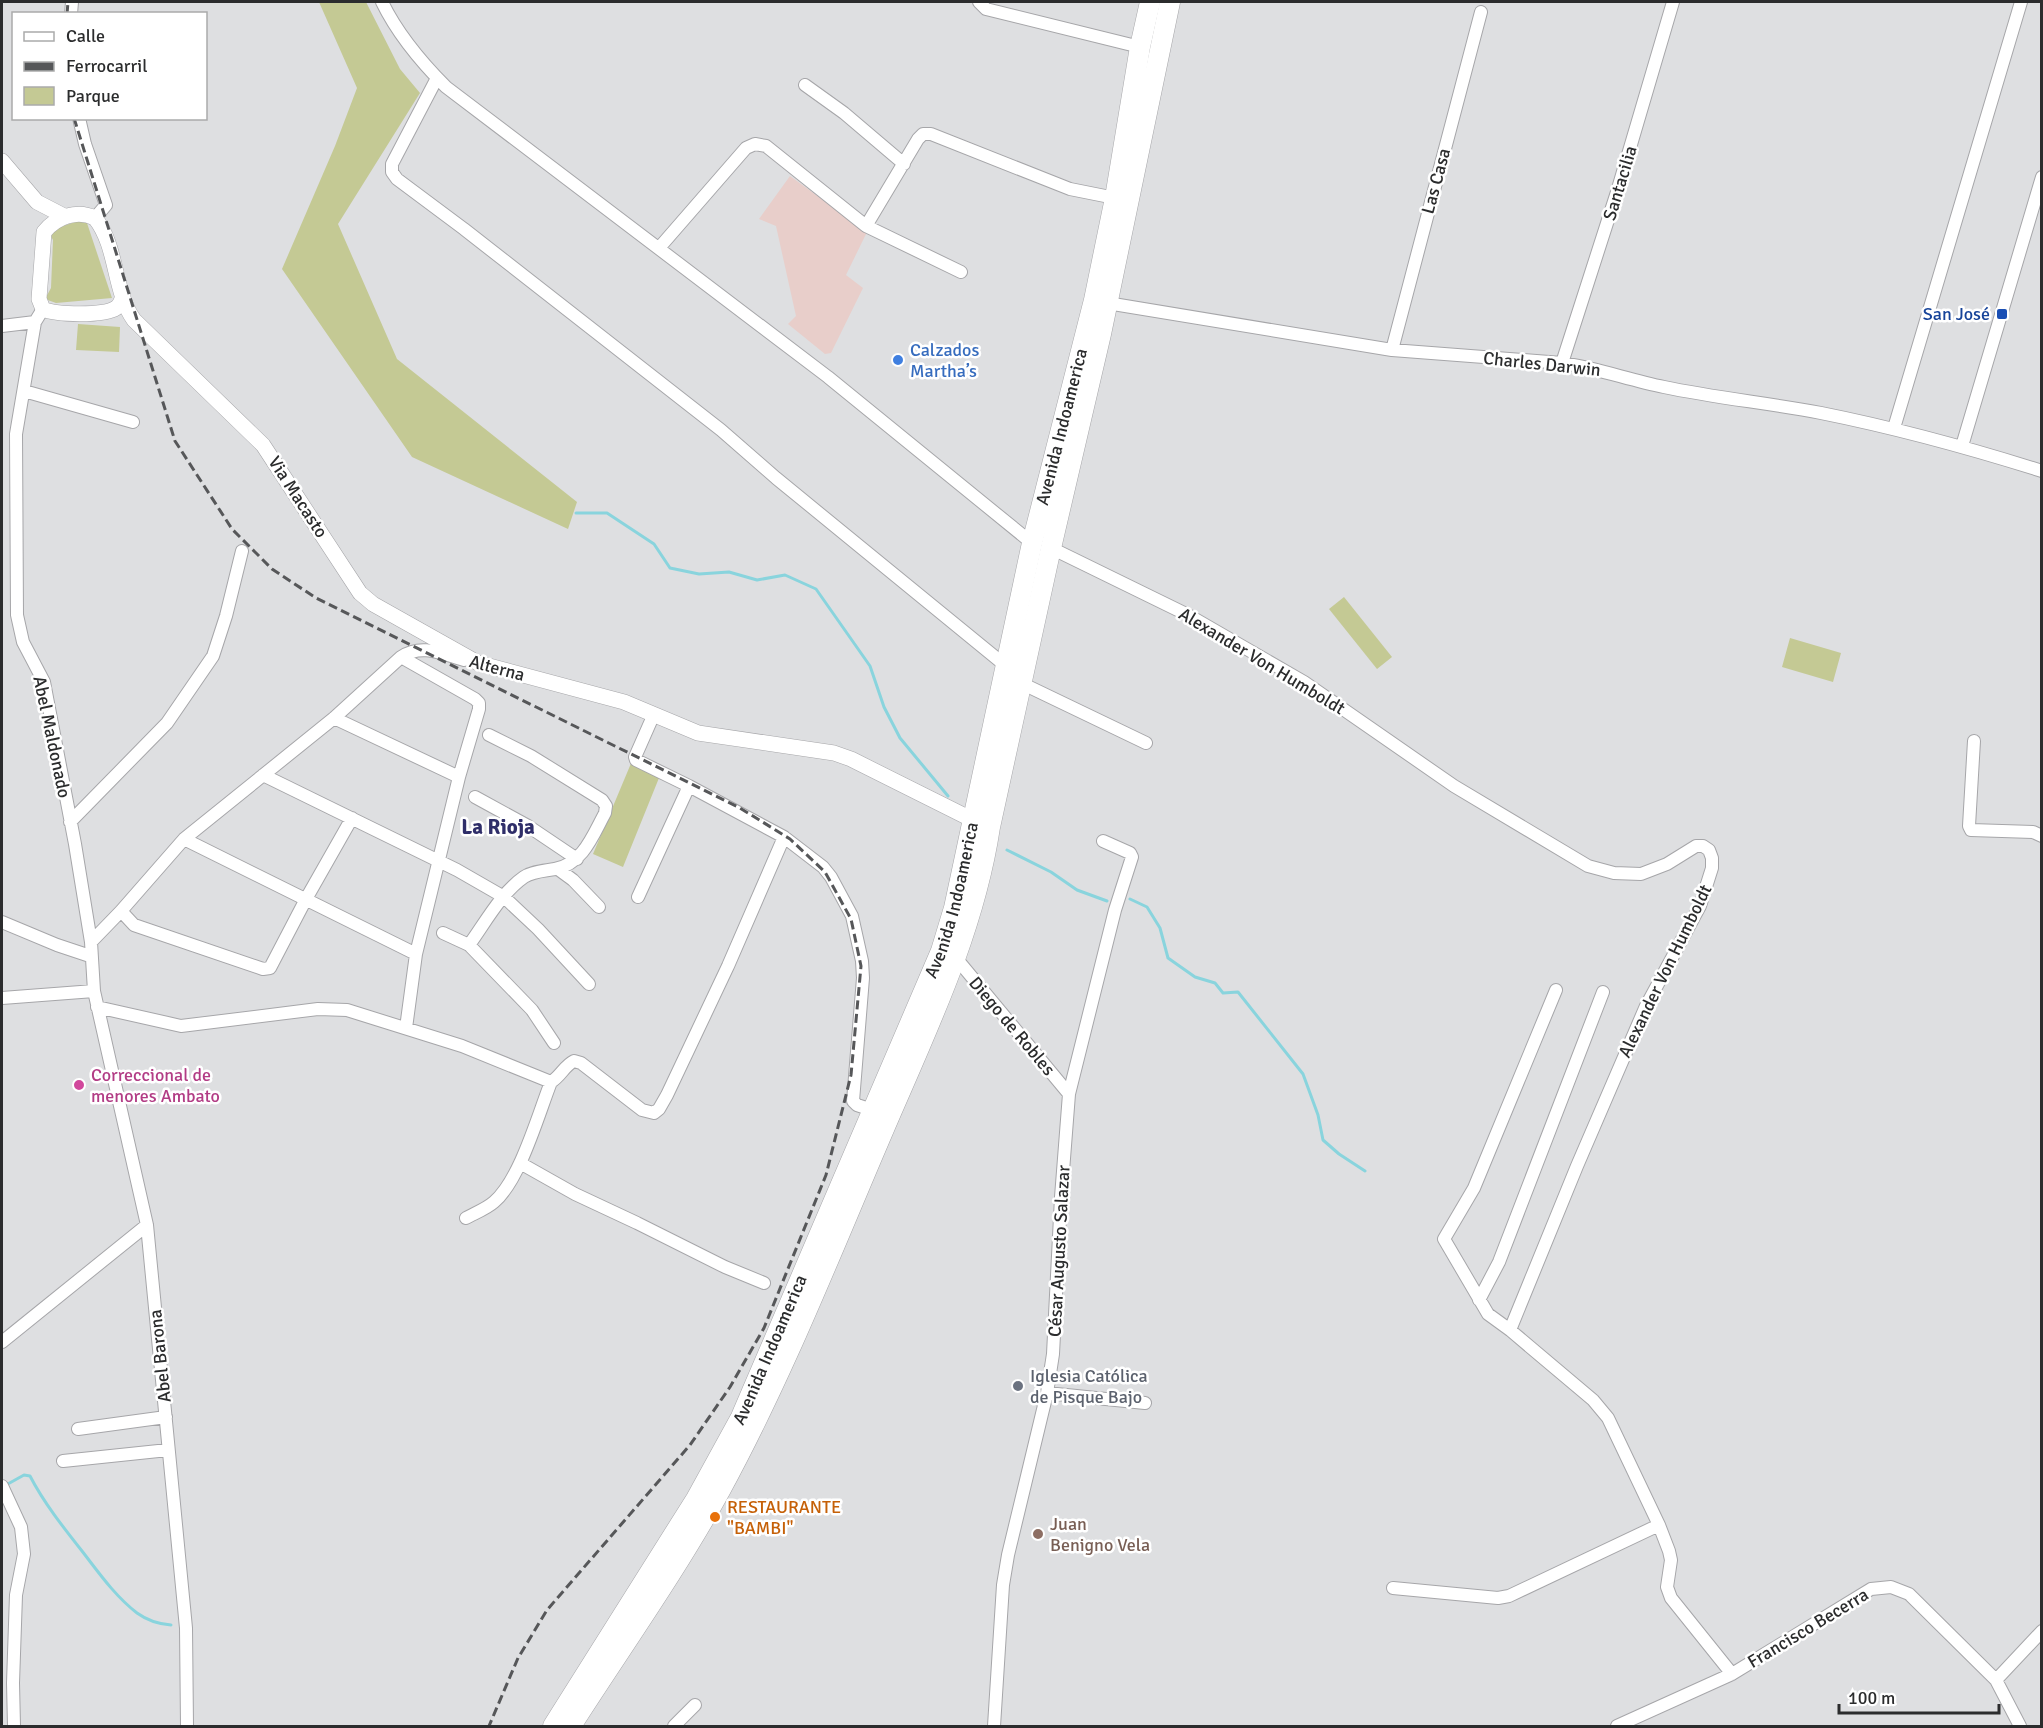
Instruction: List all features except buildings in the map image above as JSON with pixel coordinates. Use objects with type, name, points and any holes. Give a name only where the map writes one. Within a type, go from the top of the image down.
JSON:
[{"type":"main road","name":"Avenida Indoamerica","points":[[571,1726],[675,1566],[726,1480],[771,1391],[948,955],[985,857],[981,824],[1006,666],[1032,543],[1099,308],[1140,47],[1150,2]]},
{"type":"main road","name":"Avenida Indoamerica","points":[[981,824],[1022,683],[1099,308],[1170,2]]},
{"type":"main road","name":"Avenida Indoamerica","points":[[553,1726],[696,1499],[741,1417],[872,1110],[914,1036]]},
{"type":"street","points":[[382,2],[426,67],[446,87],[828,377],[1032,543]]},
{"type":"street","name":"Santacilia","points":[[1562,363],[1617,192],[1673,2]]},
{"type":"street","points":[[1894,428],[2021,2]]},
{"type":"street","points":[[985,4],[1140,47]]},
{"type":"street","name":"Las Casa","points":[[1392,350],[1481,12]]},
{"type":"street","points":[[437,78],[392,164],[392,172],[397,179],[721,430],[776,478],[1006,666]]},
{"type":"street","points":[[805,85],[844,113],[904,164]]},
{"type":"street","points":[[44,232],[64,216],[84,214],[95,218],[106,206],[85,144],[80,120]]},
{"type":"street","points":[[866,226],[923,134],[931,134],[1070,189],[1115,198]]},
{"type":"street","points":[[659,248],[746,148],[754,144],[766,146],[866,226],[961,272]]},
{"type":"street","points":[[2,161],[37,202],[64,216]]},
{"type":"street","points":[[1962,446],[2042,177]]},
{"type":"street","points":[[37,202],[44,232],[39,315]]},
{"type":"street","name":"Via Macasto","points":[[95,218],[106,237],[128,312],[263,445],[360,593],[373,604],[410,626],[478,663]]},
{"type":"street","points":[[106,312],[116,308],[123,296]]},
{"type":"street","name":"Charles Darwin","points":[[1099,308],[1392,350],[1589,367],[1663,387],[1819,412],[1894,428],[2042,471]]},
{"type":"street","points":[[2,326],[39,315],[128,312]]},
{"type":"street","name":"Abel Maldonado","points":[[39,315],[16,435],[18,621],[23,642],[44,682],[91,942],[90,957],[94,991]]},
{"type":"street","points":[[24,391],[133,422]]},
{"type":"street","name":"Alexander Von Humboldt","points":[[1051,548],[1188,615],[1304,682],[1454,786],[1588,866],[1614,873],[1641,874],[1667,864],[1696,846],[1703,846],[1709,850],[1712,868],[1700,906],[1646,1006],[1510,1330]]},
{"type":"street","points":[[70,822],[167,723],[213,656],[226,616],[242,551]]},
{"type":"street","name":"Alterna","points":[[91,942],[184,839],[334,718],[409,652],[427,650],[624,702],[698,733],[834,753],[851,759],[981,824]]},
{"type":"street","points":[[401,657],[476,699],[479,703],[416,954],[406,1028]]},
{"type":"street","points":[[1022,683],[1146,743]]},
{"type":"street","points":[[654,714],[635,757],[636,760],[784,837],[823,867],[831,877],[852,916],[858,936],[863,978],[854,1101],[857,1105],[872,1110]]},
{"type":"street","points":[[334,718],[459,777]]},
{"type":"street","points":[[469,945],[504,897],[525,876],[558,869],[582,854],[605,813],[606,806],[602,800],[531,756],[489,735]]},
{"type":"street","points":[[1974,741],[1969,826],[1971,830],[1976,832],[2032,832],[2042,836]]},
{"type":"street","points":[[263,775],[439,861],[504,897],[538,929],[589,984]]},
{"type":"street","points":[[638,897],[689,786]]},
{"type":"street","points":[[475,796],[528,826],[577,859]]},
{"type":"street","points":[[121,911],[134,925],[262,969],[270,968],[352,818]]},
{"type":"street","points":[[466,1218],[493,1203],[506,1189],[520,1163],[551,1082],[559,1077],[568,1064],[574,1061],[580,1063],[642,1110],[654,1113],[659,1110],[716,992],[784,837]]},
{"type":"street","points":[[184,839],[416,954]]},
{"type":"street","name":"César Augusto Salazar","points":[[994,1726],[1008,1555],[1047,1393],[1053,1354],[1069,1094],[1115,910],[1132,857],[1130,853],[1103,841]]},
{"type":"street","points":[[558,869],[573,880],[599,907]]},
{"type":"street","points":[[2,922],[90,957]]},
{"type":"street","points":[[443,933],[469,945],[532,1010],[554,1043]]},
{"type":"street","name":"Diego de Robles","points":[[948,955],[1069,1094]]},
{"type":"street","points":[[1556,990],[1474,1188],[1444,1239],[1488,1314],[1601,1407],[1659,1525],[1669,1551],[1671,1560],[1667,1587],[1671,1598],[1732,1674]]},
{"type":"street","points":[[2,998],[94,991]]},
{"type":"street","name":"Abel Barona","points":[[94,991],[147,1225],[186,1628],[187,1726]]},
{"type":"street","points":[[1479,1300],[1499,1262],[1603,992]]},
{"type":"street","points":[[97,1006],[181,1026],[331,1008],[347,1010],[462,1046],[551,1082]]},
{"type":"street","points":[[520,1163],[575,1194],[725,1267],[764,1283]]},
{"type":"street","points":[[2,1342],[147,1225]]},
{"type":"street","points":[[1047,1393],[1145,1403]]},
{"type":"street","points":[[78,1429],[166,1417]]},
{"type":"street","points":[[63,1461],[168,1450]]},
{"type":"street","points":[[2,1486],[21,1527],[24,1554],[16,1595],[14,1726]]},
{"type":"street","points":[[1393,1588],[1504,1597],[1659,1525]]},
{"type":"street","name":"Francisco Becerra","points":[[1617,1726],[1732,1674],[1870,1589],[1891,1587],[1909,1594],[1996,1680],[2020,1726]]},
{"type":"street","points":[[1996,1680],[2042,1631]]},
{"type":"street","points":[[674,1726],[695,1705]]},
{"type":"shaded area","points":[[790,176],[867,232],[846,275],[863,288],[831,353],[825,354],[788,324],[796,316],[776,226],[759,219]]},
{"type":"green space","points":[[319,2],[366,2],[400,69],[420,93],[338,224],[397,359],[577,502],[568,529],[412,457],[282,269],[335,146],[357,88]]},
{"type":"green space","points":[[81,220],[87,223],[112,298],[56,303],[45,299],[51,288],[53,240],[48,231]]},
{"type":"green space","points":[[78,324],[120,327],[119,352],[76,350]]},
{"type":"green space","points":[[1344,597],[1392,657],[1377,669],[1329,609]]},
{"type":"green space","points":[[1790,638],[1841,653],[1833,682],[1782,667]]},
{"type":"green space","points":[[632,761],[661,773],[623,867],[593,854]]},
{"type":"waterway","points":[[576,513],[607,513],[654,544],[670,568],[699,574],[729,572],[757,580],[785,575],[816,589],[870,666],[884,707],[900,738],[948,796]]},
{"type":"waterway","points":[[1007,850],[1051,872],[1077,890],[1107,901]]},
{"type":"waterway","points":[[1130,899],[1147,907],[1160,928],[1168,958],[1195,977],[1215,983],[1223,993],[1238,992],[1303,1074],[1318,1115],[1323,1140],[1365,1171]]},
{"type":"waterway","points":[[6,1485],[24,1475],[30,1476],[61,1524],[122,1599],[145,1618],[171,1625]]},
{"type":"railway","points":[[67,12],[68,2]]},
{"type":"railway","points":[[75,120],[175,441],[232,529],[272,569],[316,598],[740,808],[790,839],[825,872],[851,919],[861,966],[851,1075],[826,1175],[764,1328],[730,1387],[690,1445],[547,1610],[518,1658],[489,1726]]},
{"type":"place","name":"San José","points":[[2002,314]]},
{"type":"place","name":"Calzados Martha’s","points":[[898,360]]},
{"type":"place","name":"Correccional de menores Ambato","points":[[79,1085]]},
{"type":"place","name":"Iglesia Católica de Pisque Bajo","points":[[1018,1386]]},
{"type":"place","name":"RESTAURANTE \"BAMBI\"","points":[[715,1517]]},
{"type":"place","name":"Juan Benigno Vela","points":[[1038,1534]]},
{"type":"district","name":"La Rioja","points":[[498,827]]}]
